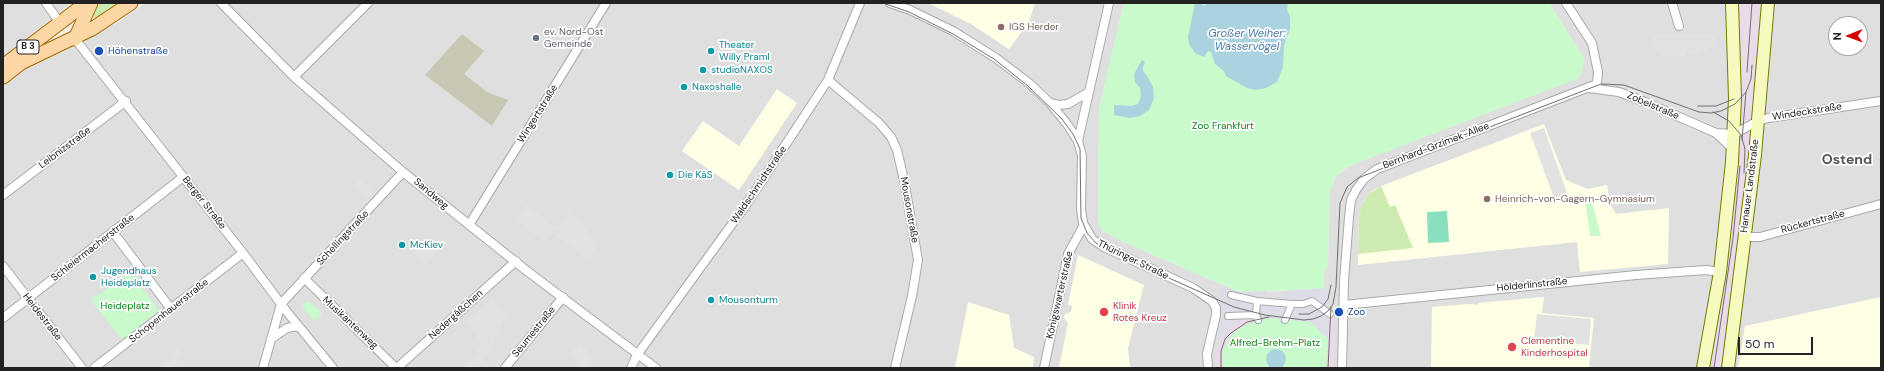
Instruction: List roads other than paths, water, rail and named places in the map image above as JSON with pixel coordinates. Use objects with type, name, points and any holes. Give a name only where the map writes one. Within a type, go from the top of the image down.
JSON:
[{"type":"main road","name":"B 3","points":[[3,66],[86,3]]},
{"type":"main road","points":[[76,39],[91,3]]},
{"type":"main road","name":"B 3","points":[[3,77],[21,63],[76,39],[131,3]]},
{"type":"main road","name":"Hanauer Landstraße","points":[[1703,368],[1720,272],[1735,133],[1735,78],[1732,3]]},
{"type":"main road","name":"Hanauer Landstraße","points":[[1728,368],[1758,121],[1768,3]]},
{"type":"street","points":[[46,3],[60,23]]},
{"type":"street","name":"Sandweg","points":[[221,3],[294,77],[404,172],[469,225],[637,355],[656,368]]},
{"type":"street","points":[[294,77],[368,3]]},
{"type":"street","name":"Wingertstraße","points":[[469,225],[606,3]]},
{"type":"street","name":"Waldschmidtstraße","points":[[631,368],[637,355],[748,201],[828,80],[860,3]]},
{"type":"street","points":[[890,3],[910,10],[953,31],[991,54],[1024,79],[1050,103],[1067,124],[1078,141]]},
{"type":"street","name":"Thüringer Straße","points":[[1109,3],[1078,141],[1082,156],[1081,209],[1084,225],[1092,239],[1104,247],[1204,294],[1214,303],[1216,311],[1207,354],[1208,368]]},
{"type":"street","points":[[1566,3],[1592,43],[1597,65],[1598,80],[1596,84],[1588,88]]},
{"type":"street","points":[[1672,3],[1679,26]]},
{"type":"street","name":"Berger Straße","points":[[76,39],[126,101],[183,177],[332,368]]},
{"type":"street","name":"Mousonstraße","points":[[828,80],[879,123],[891,137],[897,150],[904,180],[918,260],[912,296],[895,368]]},
{"type":"street","name":"Zobelstraße","points":[[1588,88],[1624,94],[1716,133],[1733,149]]},
{"type":"street","name":"Bernhard-Grzimek-Allee","points":[[1344,305],[1350,202],[1362,182],[1377,169],[1588,88]]},
{"type":"street","points":[[1050,103],[1059,105],[1068,104],[1089,92]]},
{"type":"street","name":"Leibnizstraße","points":[[3,195],[126,101]]},
{"type":"street","name":"Windeckstraße","points":[[1735,133],[1758,121],[1768,118],[1881,101]]},
{"type":"street","name":"Zobelstraße","points":[[1716,133],[1735,133]]},
{"type":"street","name":"Schellingstraße","points":[[281,304],[404,172]]},
{"type":"street","name":"Schleiermacherstraße","points":[[3,318],[183,177]]},
{"type":"street","name":"Rückertstraße","points":[[1744,237],[1760,237],[1881,204]]},
{"type":"street","name":"Königswarterstraße","points":[[1044,368],[1068,254],[1084,225]]},
{"type":"street","points":[[114,232],[171,309]]},
{"type":"street","name":"Schopenhauerstraße","points":[[94,368],[243,253]]},
{"type":"street","name":"Nedergäßchen","points":[[397,368],[516,261]]},
{"type":"street","name":"Heidestraße","points":[[3,266],[82,368]]},
{"type":"street","name":"Hölderlinstraße","points":[[1344,305],[1636,275],[1706,270],[1720,272]]},
{"type":"street","name":"Musikantenweg","points":[[304,278],[397,368]]},
{"type":"street","points":[[1231,296],[1257,301],[1292,304],[1303,304],[1312,301],[1330,314]]},
{"type":"street","name":"Seumestraße","points":[[506,368],[563,297]]},
{"type":"street","points":[[1228,316],[1257,318],[1257,301]]},
{"type":"street","points":[[263,368],[281,304]]},
{"type":"street","points":[[1285,320],[1292,304]]},
{"type":"street","points":[[1342,368],[1344,305]]},
{"type":"street","points":[[271,339],[287,328],[298,326]]},
{"type":"water","name":"Großer Weiher: Wasservögel","points":[[1195,3],[1200,3],[1204,6],[1207,3],[1288,3],[1287,10],[1290,16],[1290,29],[1284,45],[1283,67],[1277,82],[1266,88],[1256,90],[1247,88],[1226,76],[1224,71],[1215,64],[1211,52],[1208,51],[1204,57],[1195,53],[1189,44],[1188,37]]},
{"type":"water","points":[[1142,60],[1145,62],[1143,71],[1153,87],[1154,98],[1149,110],[1140,116],[1130,118],[1114,115],[1114,105],[1131,106],[1138,104],[1141,96],[1140,88],[1135,82],[1134,74]]},
{"type":"water","points":[[1276,349],[1283,352],[1286,359],[1283,366],[1276,369],[1269,366],[1266,359],[1269,352]]},
{"type":"tram line","points":[[883,3],[909,12],[953,34],[994,59],[1028,86],[1061,118],[1073,134],[1080,149],[1081,218],[1087,233],[1096,243],[1106,250],[1234,307],[1265,315],[1304,320],[1321,316],[1328,311],[1333,304],[1336,287],[1340,203],[1347,187],[1358,178],[1601,84],[1624,85],[1699,112],[1711,113],[1721,111],[1735,104],[1746,92],[1751,79],[1752,65]]},
{"type":"tram line","points":[[1747,72],[1752,3]]},
{"type":"tram line","points":[[1742,140],[1746,92]]},
{"type":"tram line","points":[[1698,106],[1716,106],[1734,99]]},
{"type":"tram line","points":[[1713,112],[1729,121],[1741,135],[1745,149],[1744,173]]},
{"type":"tram line","points":[[1714,368],[1733,238],[1740,166]]},
{"type":"tram line","points":[[1299,314],[1309,314],[1322,307],[1328,299],[1331,285]]},
{"type":"tram line","points":[[1328,368],[1331,307]]},
{"type":"tram line","points":[[1221,368],[1221,351],[1225,339],[1247,322],[1269,317]]},
{"type":"place","name":"IGS Herder","points":[[1001,27]]},
{"type":"place","name":"ev. Nord-Ost Gemeinde","points":[[536,38]]},
{"type":"place","name":"Höhenstraße","points":[[99,51]]},
{"type":"place","name":"Theater Willy Praml","points":[[711,51]]},
{"type":"place","name":"studioNAXOS","points":[[703,70]]},
{"type":"place","name":"Naxoshalle","points":[[684,87]]},
{"type":"place","name":"Die KäS","points":[[670,175]]},
{"type":"place","name":"Heinrich-von-Gagern-Gymnasium","points":[[1487,199]]},
{"type":"place","name":"McKiev","points":[[402,245]]},
{"type":"place","name":"Jugendhaus Heideplatz","points":[[93,277]]},
{"type":"place","name":"Mousonturm","points":[[711,300]]},
{"type":"place","name":"Klinik Rotes Kreuz","points":[[1104,312]]},
{"type":"place","name":"Zoo","points":[[1339,312]]},
{"type":"place","name":"Clementine Kinderhospital","points":[[1512,347]]},
{"type":"district","name":"Ostend","points":[[1847,160]]},
{"type":"park label","name":"Zoo Frankfurt","points":[[1223,126]]},
{"type":"park label","name":"Heideplatz","points":[[125,306]]},
{"type":"park label","name":"Alfred-Brehm-Platz","points":[[1275,343]]}]
